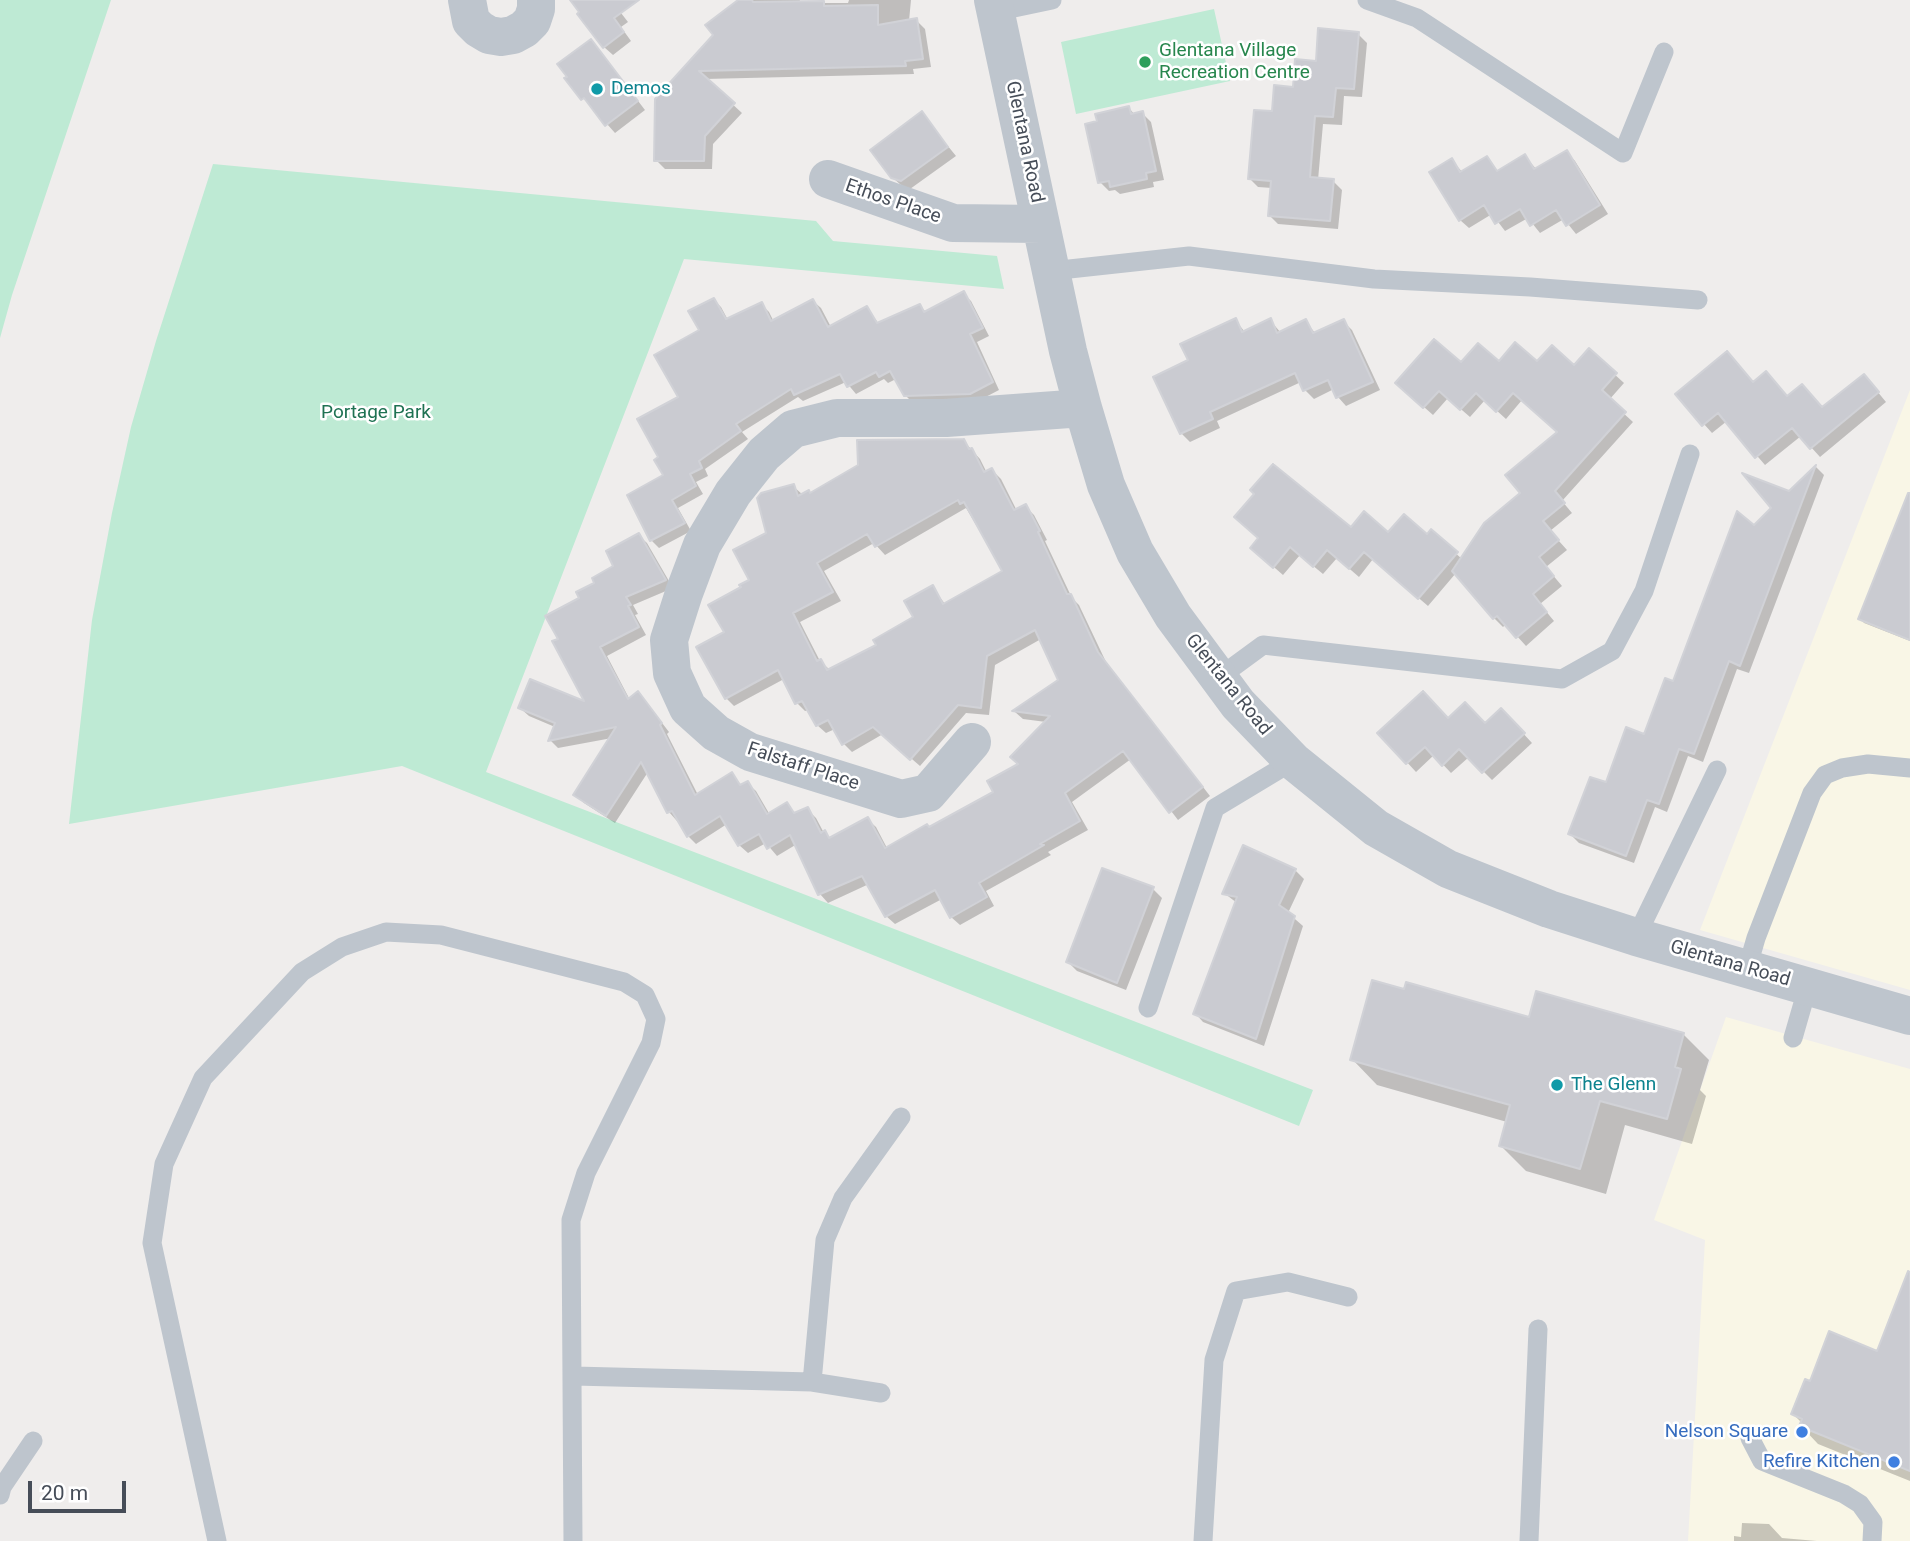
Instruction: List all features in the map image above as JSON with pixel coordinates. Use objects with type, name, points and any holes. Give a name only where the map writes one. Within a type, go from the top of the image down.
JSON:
[{"type":"street","points":[[467,0],[471,21],[489,35],[501,37],[513,36],[532,21],[536,0]]},
{"type":"street","name":"Glentana Road","points":[[994,6],[1083,408],[1106,485],[1135,552],[1173,616],[1238,704],[1293,761],[1376,828],[1448,869],[1549,909],[1636,937],[1910,1017]]},
{"type":"street","name":"Ethos Place","points":[[828,179],[953,223],[1041,225]]},
{"type":"street","name":"Falstaff Place","points":[[972,743],[928,793],[901,799],[750,752],[716,733],[688,708],[671,673],[669,640],[684,593],[702,545],[733,492],[764,454],[793,429],[837,418],[946,418],[1083,408]]},
{"type":"lane","points":[[994,6],[1052,0]]},
{"type":"lane","points":[[1367,0],[1417,18],[1623,153],[1664,52]]},
{"type":"lane","points":[[1051,271],[1189,256],[1374,279],[1530,287],[1698,300]]},
{"type":"lane","points":[[1218,678],[1263,645],[1562,679],[1612,651],[1644,591],[1690,454]]},
{"type":"lane","points":[[1148,1008],[1215,808],[1293,761]]},
{"type":"lane","points":[[1747,969],[1756,938],[1812,793],[1825,775],[1842,768],[1868,764],[1910,768]]},
{"type":"lane","points":[[1636,937],[1717,770]]},
{"type":"lane","points":[[217,1541],[152,1244],[164,1164],[203,1078],[302,972],[342,947],[386,932],[441,935],[624,982],[645,995],[656,1019],[651,1043],[586,1173],[571,1220],[573,1541]]},
{"type":"lane","points":[[1793,1038],[1808,986]]},
{"type":"lane","points":[[812,1382],[825,1240],[843,1198],[901,1117]]},
{"type":"lane","points":[[1203,1541],[1214,1360],[1236,1291],[1288,1282],[1348,1297]]},
{"type":"lane","points":[[1529,1541],[1538,1329]]},
{"type":"lane","points":[[574,1376],[812,1382],[881,1394]]},
{"type":"lane","points":[[1750,1438],[1762,1461],[1844,1494],[1860,1504],[1873,1522],[1872,1541]]},
{"type":"lane","points":[[0,1495],[2,1487],[33,1441]]},
{"type":"shaded area","points":[[1910,390],[1910,990],[1700,930]]},
{"type":"shaded area","points":[[1726,1017],[1910,1069],[1910,1541],[1688,1541],[1705,1240],[1654,1220]]},
{"type":"green space","points":[[0,0],[111,0],[0,338]]},
{"type":"green space","name":"Glentana Village Recreation Centre","points":[[1214,9],[1230,81],[1076,114],[1061,42]]},
{"type":"green space","name":"Portage Park","points":[[213,164],[816,221],[833,241],[997,256],[1004,289],[684,259],[486,772],[1313,1090],[1299,1126],[402,766],[69,824],[92,620],[112,513],[131,427]]},
{"type":"building","name":"Demos","points":[[570,0],[639,0],[614,18],[624,32],[603,48],[577,14],[579,12]]},
{"type":"building","points":[[738,0],[824,1],[824,6],[878,5],[878,25],[917,18],[923,59],[905,61],[906,66],[699,71],[735,103],[705,136],[704,161],[654,161],[655,99],[713,35],[705,25]]},
{"type":"building","points":[[1318,28],[1359,32],[1354,89],[1336,88],[1333,117],[1315,116],[1310,177],[1334,179],[1330,221],[1268,216],[1271,181],[1248,179],[1254,110],[1272,111],[1274,85],[1293,87],[1295,59],[1316,61]]},
{"type":"building","name":"Demos","points":[[591,39],[638,101],[605,126],[584,98],[581,100],[557,64]]},
{"type":"building","name":"Glentana Village Recreation Centre","points":[[1129,106],[1131,114],[1143,111],[1156,171],[1146,173],[1147,179],[1110,187],[1109,181],[1098,183],[1085,124],[1097,121],[1095,114]]},
{"type":"building","points":[[922,111],[948,147],[901,181],[891,178],[870,150]]},
{"type":"building","points":[[1567,150],[1600,205],[1566,226],[1556,210],[1530,226],[1520,209],[1495,224],[1484,205],[1459,221],[1429,172],[1452,158],[1460,172],[1487,156],[1497,171],[1525,154],[1534,169]]},
{"type":"building","points":[[964,291],[983,328],[970,334],[993,382],[970,394],[904,396],[890,371],[879,377],[876,372],[847,387],[840,374],[794,395],[791,389],[736,424],[741,431],[699,461],[702,468],[690,474],[696,486],[672,500],[685,523],[650,541],[627,495],[663,475],[654,460],[658,457],[637,419],[678,397],[654,355],[699,330],[688,311],[714,298],[726,319],[762,302],[771,321],[813,299],[828,327],[867,306],[877,323],[920,304],[924,312]]},
{"type":"building","points":[[1236,318],[1242,332],[1271,318],[1277,333],[1306,319],[1313,333],[1344,319],[1373,382],[1336,398],[1328,380],[1303,391],[1295,373],[1210,412],[1213,419],[1180,434],[1153,377],[1188,360],[1180,344]]},
{"type":"building","points":[[1434,339],[1461,362],[1478,343],[1499,361],[1515,342],[1537,361],[1552,345],[1574,365],[1589,348],[1617,373],[1602,390],[1626,412],[1555,491],[1565,503],[1543,521],[1559,540],[1539,557],[1554,576],[1533,594],[1547,612],[1516,638],[1497,616],[1493,619],[1452,571],[1484,523],[1520,493],[1505,475],[1557,432],[1513,393],[1496,412],[1476,393],[1460,410],[1439,391],[1423,408],[1395,383]]},
{"type":"building","points":[[1727,351],[1753,382],[1766,371],[1787,396],[1802,384],[1822,407],[1864,374],[1879,392],[1810,449],[1792,428],[1755,458],[1718,413],[1702,426],[1675,394]]},
{"type":"building","points":[[964,439],[969,449],[972,448],[984,472],[992,468],[1014,510],[1026,504],[1067,594],[1071,594],[1098,652],[1203,787],[1169,813],[1123,751],[1065,793],[1080,821],[979,883],[987,897],[950,918],[935,890],[885,917],[862,876],[818,895],[790,835],[767,849],[759,834],[738,846],[720,816],[687,837],[672,811],[667,813],[641,762],[606,816],[573,795],[616,727],[548,741],[555,723],[518,708],[530,679],[584,701],[552,641],[558,639],[545,616],[579,598],[576,592],[594,583],[592,578],[613,566],[606,551],[639,533],[666,580],[626,597],[639,627],[600,647],[628,699],[638,691],[662,723],[660,725],[695,795],[732,772],[740,785],[748,781],[767,814],[787,802],[794,813],[808,807],[821,833],[825,830],[829,838],[868,817],[885,848],[993,792],[987,781],[1018,764],[1010,757],[1050,716],[1012,711],[1058,680],[1035,630],[987,656],[981,708],[958,705],[910,760],[873,727],[842,745],[828,720],[816,726],[802,701],[795,704],[778,670],[725,699],[696,647],[724,632],[708,605],[749,580],[733,550],[766,533],[757,498],[761,493],[794,484],[798,496],[809,490],[810,493],[858,465],[857,440]],"holes":[[[958,500],[960,504],[964,502],[1002,571],[943,604],[933,585],[904,601],[913,617],[873,640],[876,645],[827,670],[821,659],[817,661],[793,613],[833,592],[817,563],[867,534],[875,547]]]},
{"type":"building","points":[[1273,464],[1351,527],[1364,511],[1388,532],[1404,514],[1427,534],[1431,529],[1458,552],[1418,599],[1364,552],[1349,569],[1327,550],[1313,567],[1290,547],[1273,568],[1250,548],[1258,538],[1234,517],[1254,494],[1250,490]]},
{"type":"building","points":[[1816,465],[1740,666],[1729,661],[1694,754],[1679,749],[1659,804],[1647,800],[1626,856],[1568,834],[1590,777],[1606,782],[1626,727],[1644,734],[1665,678],[1673,681],[1737,511],[1754,525],[1771,508],[1742,473],[1789,491]]},
{"type":"building","points":[[1910,493],[1910,640],[1858,619]]},
{"type":"building","points":[[1423,691],[1448,718],[1465,702],[1485,723],[1501,708],[1525,733],[1482,773],[1459,749],[1442,766],[1425,747],[1406,764],[1377,733]]},
{"type":"building","points":[[1243,845],[1296,869],[1279,905],[1295,916],[1256,1039],[1193,1014],[1237,897],[1222,894]]},
{"type":"building","points":[[1102,868],[1154,887],[1117,983],[1066,962]]},
{"type":"building","name":"The Glenn","points":[[1372,980],[1404,989],[1406,982],[1529,1017],[1536,991],[1684,1033],[1675,1067],[1681,1069],[1667,1119],[1600,1101],[1580,1169],[1499,1146],[1510,1105],[1350,1060]]},
{"type":"building","points":[[1908,1271],[1910,1471],[1799,1426],[1802,1419],[1791,1414],[1805,1379],[1810,1381],[1829,1331],[1877,1351]]},
{"type":"place","name":"Glentana Village Recreation Centre","points":[[1145,62]]},
{"type":"place","name":"Demos","points":[[597,89]]},
{"type":"place","name":"The Glenn","points":[[1557,1085]]},
{"type":"place","name":"Nelson Square","points":[[1802,1432]]},
{"type":"place","name":"Refire Kitchen","points":[[1894,1462]]}]
